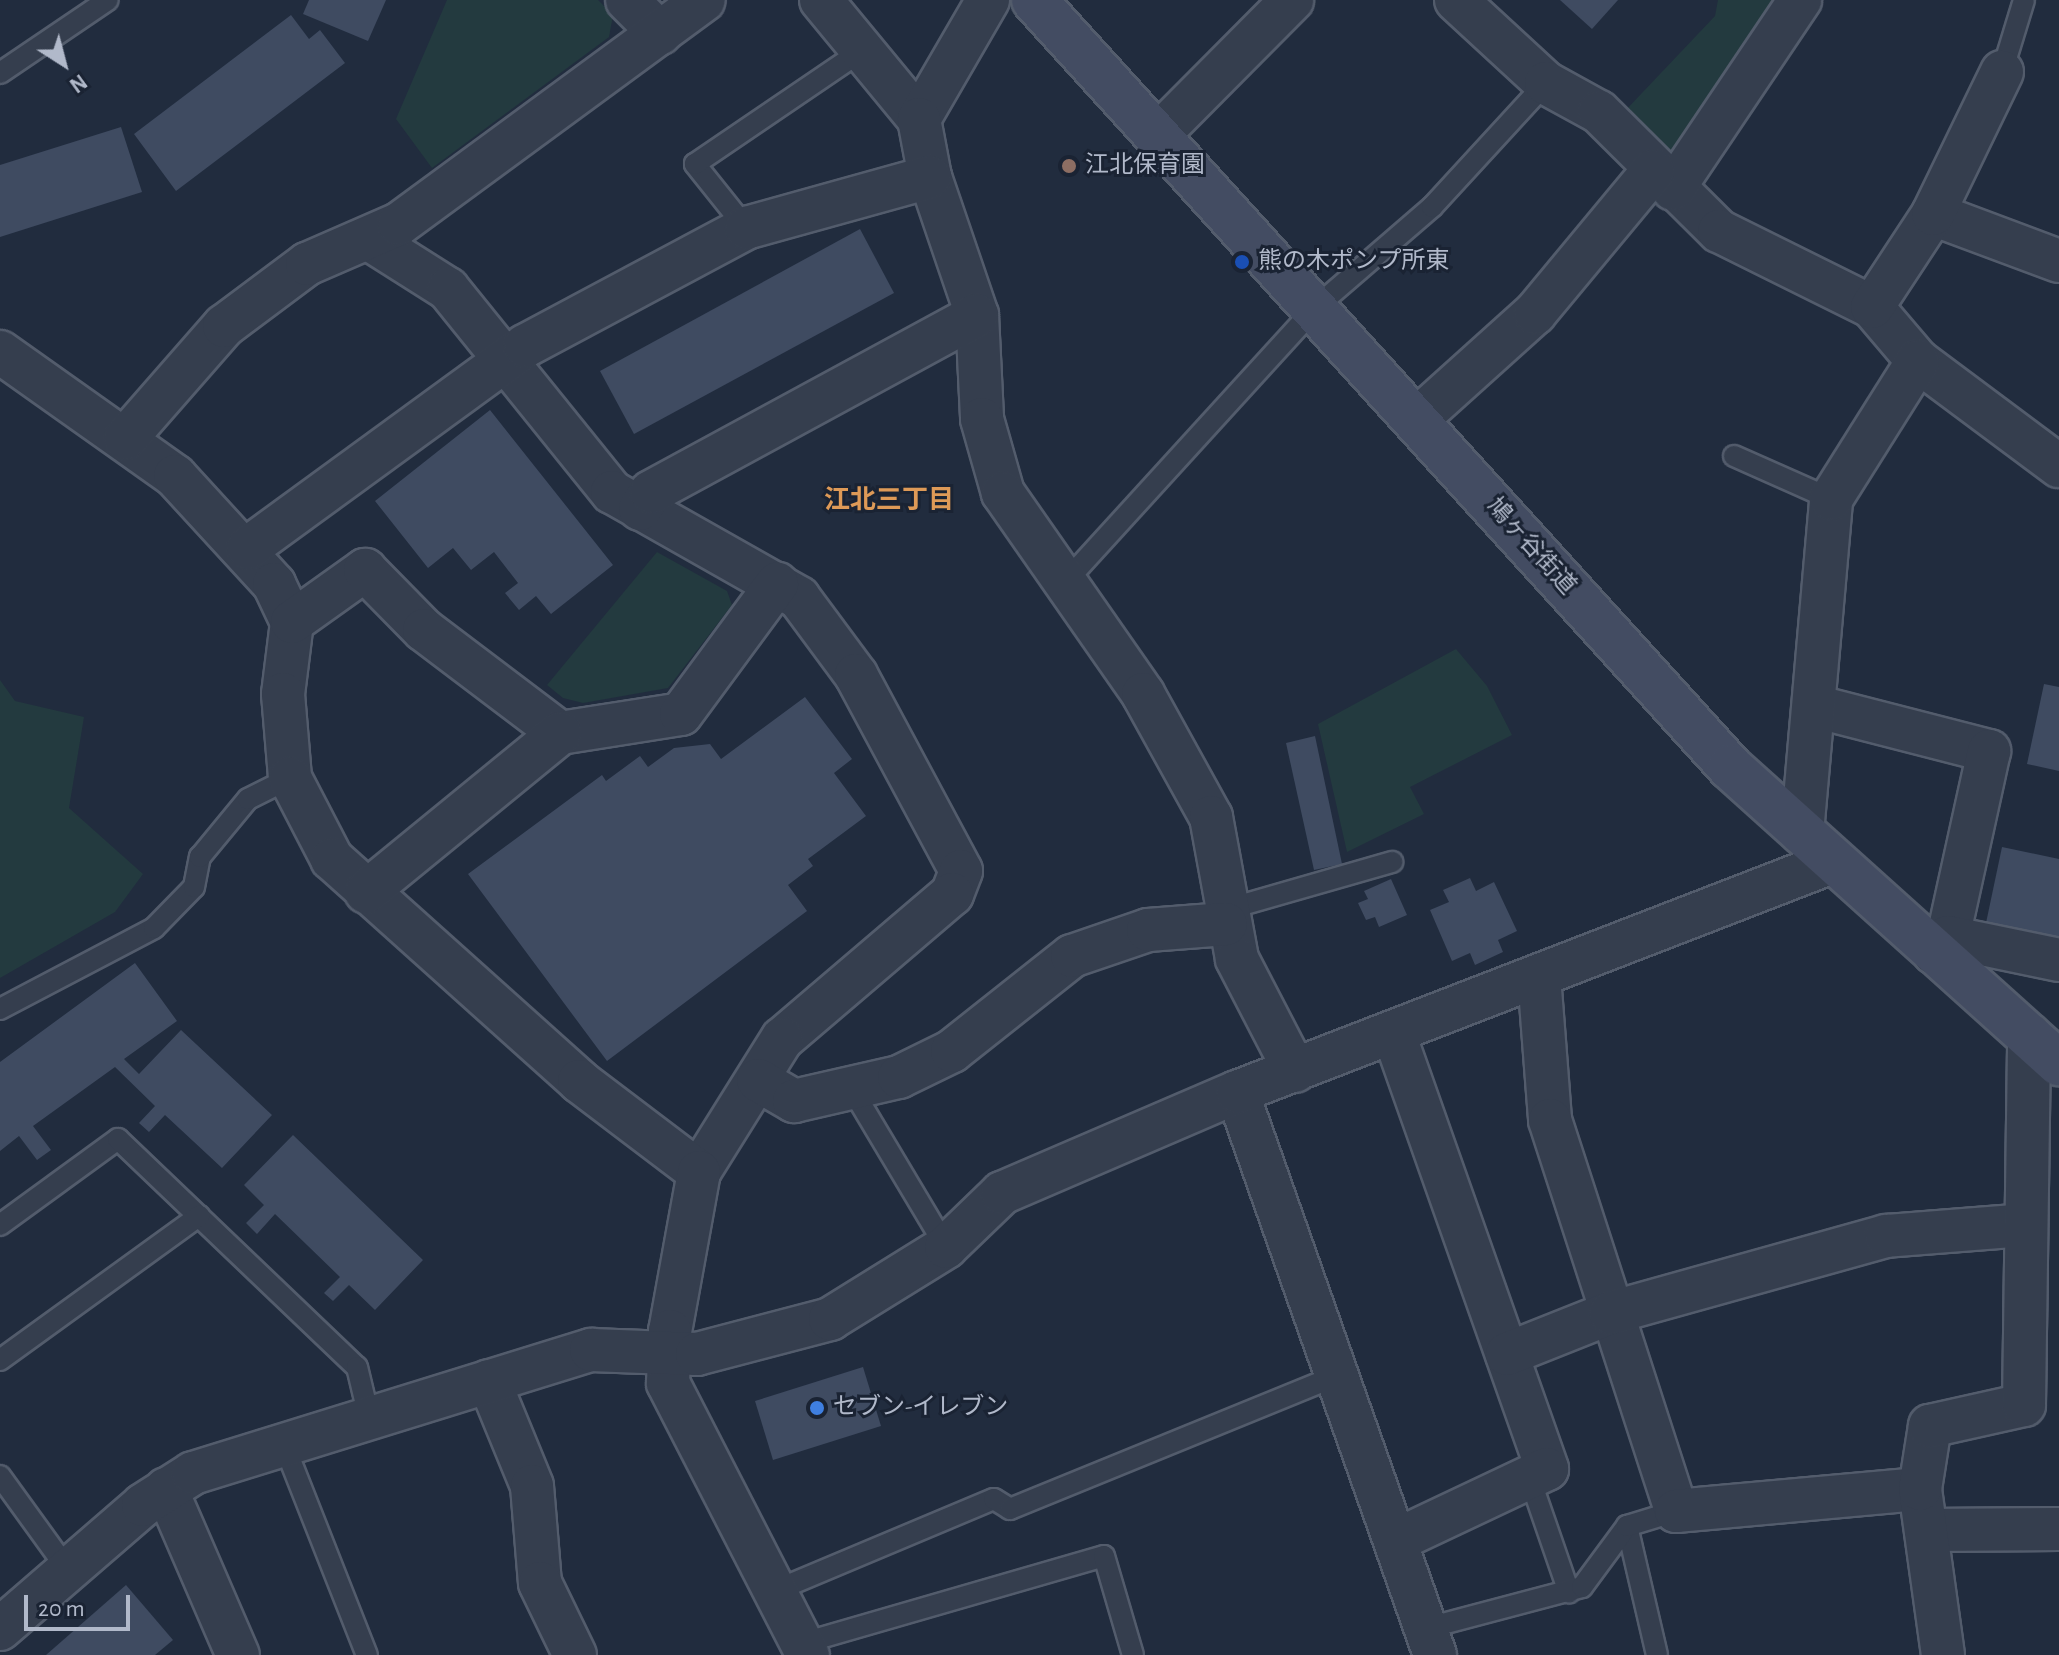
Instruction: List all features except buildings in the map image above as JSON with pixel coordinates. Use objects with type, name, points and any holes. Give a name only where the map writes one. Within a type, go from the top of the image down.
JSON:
[{"type":"main road","name":"鳩ヶ谷街道","points":[[1034,0],[1730,767],[1817,848],[1941,945],[2044,1049]]},
{"type":"street","points":[[627,0],[660,33]]},
{"type":"street","points":[[125,439],[224,326],[307,264],[369,239],[704,0]]},
{"type":"street","points":[[821,0],[919,119],[930,177],[977,315],[982,419],[1003,493],[1067,580],[1143,694],[1211,817],[1227,916],[1295,1071]]},
{"type":"street","points":[[919,119],[988,0]]},
{"type":"street","points":[[1157,136],[1292,0]]},
{"type":"street","points":[[1456,0],[1546,83],[1599,112],[1663,180],[1719,231],[1872,307],[1918,361],[2059,466]]},
{"type":"street","points":[[1416,420],[1535,313],[1663,180],[1800,0]]},
{"type":"street","points":[[1872,307],[1933,214],[2002,72]]},
{"type":"street","points":[[248,548],[505,359],[746,228],[930,177]]},
{"type":"street","points":[[1933,214],[2059,261]]},
{"type":"street","points":[[369,239],[448,289],[612,492],[799,598],[856,675],[961,871],[952,894],[782,1039],[699,1172],[666,1355],[668,1383],[697,1446],[777,1590],[805,1649]]},
{"type":"street","points":[[640,509],[651,492],[977,315]]},
{"type":"street","points":[[0,352],[125,439],[248,548],[292,622],[283,694],[290,778],[332,859],[579,1081],[699,1172]]},
{"type":"street","points":[[0,1629],[166,1489],[283,1442],[591,1350],[697,1354],[830,1319],[946,1247],[1002,1193],[1237,1092],[1539,976],[1817,848],[1814,706],[1831,499],[1918,361]]},
{"type":"street","points":[[292,622],[365,570],[424,630],[560,733]]},
{"type":"street","points":[[366,892],[560,733],[681,714],[777,584]]},
{"type":"street","points":[[1814,706],[1989,751],[1941,945],[2059,960]]},
{"type":"street","points":[[758,1080],[794,1101],[848,1084],[899,1077],[952,1051],[1072,956],[1148,930],[1227,916]]},
{"type":"street","points":[[1539,976],[1550,1120],[1676,1511],[1920,1489]]},
{"type":"street","points":[[1394,1034],[1547,1469],[1395,1541]]},
{"type":"street","points":[[1943,1655],[1920,1489],[1930,1426],[2024,1405],[2026,1225],[2044,1049]]},
{"type":"street","points":[[1237,1092],[1431,1642]]},
{"type":"street","points":[[1507,1354],[1610,1313],[1886,1236],[2026,1225]]},
{"type":"street","points":[[489,1381],[532,1486],[540,1583],[575,1655]]},
{"type":"street","points":[[166,1489],[238,1655]]},
{"type":"street","points":[[1926,1530],[2059,1529]]},
{"type":"lane","points":[[0,73],[108,0]]},
{"type":"lane","points":[[2002,72],[2024,0]]},
{"type":"lane","points":[[746,228],[695,164],[861,51]]},
{"type":"lane","points":[[1067,580],[1315,308],[1432,207],[1546,83]]},
{"type":"lane","points":[[1734,456],[1831,499]]},
{"type":"lane","points":[[0,1009],[154,928],[194,887],[200,857],[248,799],[290,778]]},
{"type":"lane","points":[[1227,916],[1392,862]]},
{"type":"lane","points":[[848,1084],[946,1247]]},
{"type":"lane","points":[[0,1225],[118,1139],[357,1367],[369,1417]]},
{"type":"lane","points":[[0,1360],[199,1216]]},
{"type":"lane","points":[[777,1590],[994,1499],[1010,1509],[1336,1376]]},
{"type":"lane","points":[[283,1442],[367,1655]]},
{"type":"lane","points":[[0,1476],[68,1570]]},
{"type":"lane","points":[[1530,1479],[1569,1592]]},
{"type":"lane","points":[[1431,1642],[1582,1587],[1627,1526],[1676,1511]]},
{"type":"lane","points":[[1627,1526],[1657,1655]]},
{"type":"lane","points":[[805,1649],[1104,1556],[1133,1655]]},
{"type":"green space","points":[[447,0],[598,0],[613,15],[609,37],[432,168],[396,119]]},
{"type":"green space","points":[[1718,0],[1780,0],[1667,160],[1623,113],[1715,16]]},
{"type":"green space","points":[[657,552],[727,591],[732,605],[668,688],[583,703],[563,698],[547,685]]},
{"type":"green space","points":[[1456,649],[1487,686],[1512,735],[1410,787],[1424,814],[1347,852],[1318,724]]},
{"type":"green space","points":[[0,680],[15,701],[84,717],[69,808],[143,874],[115,912],[0,978]]},
{"type":"place","name":"江北保育園","points":[[1069,166]]},
{"type":"place","name":"熊の木ポンプ所東","points":[[1242,262]]},
{"type":"place","name":"セブン-イレブン","points":[[817,1408]]},
{"type":"district","name":"江北三丁目","points":[[889,501]]}]
